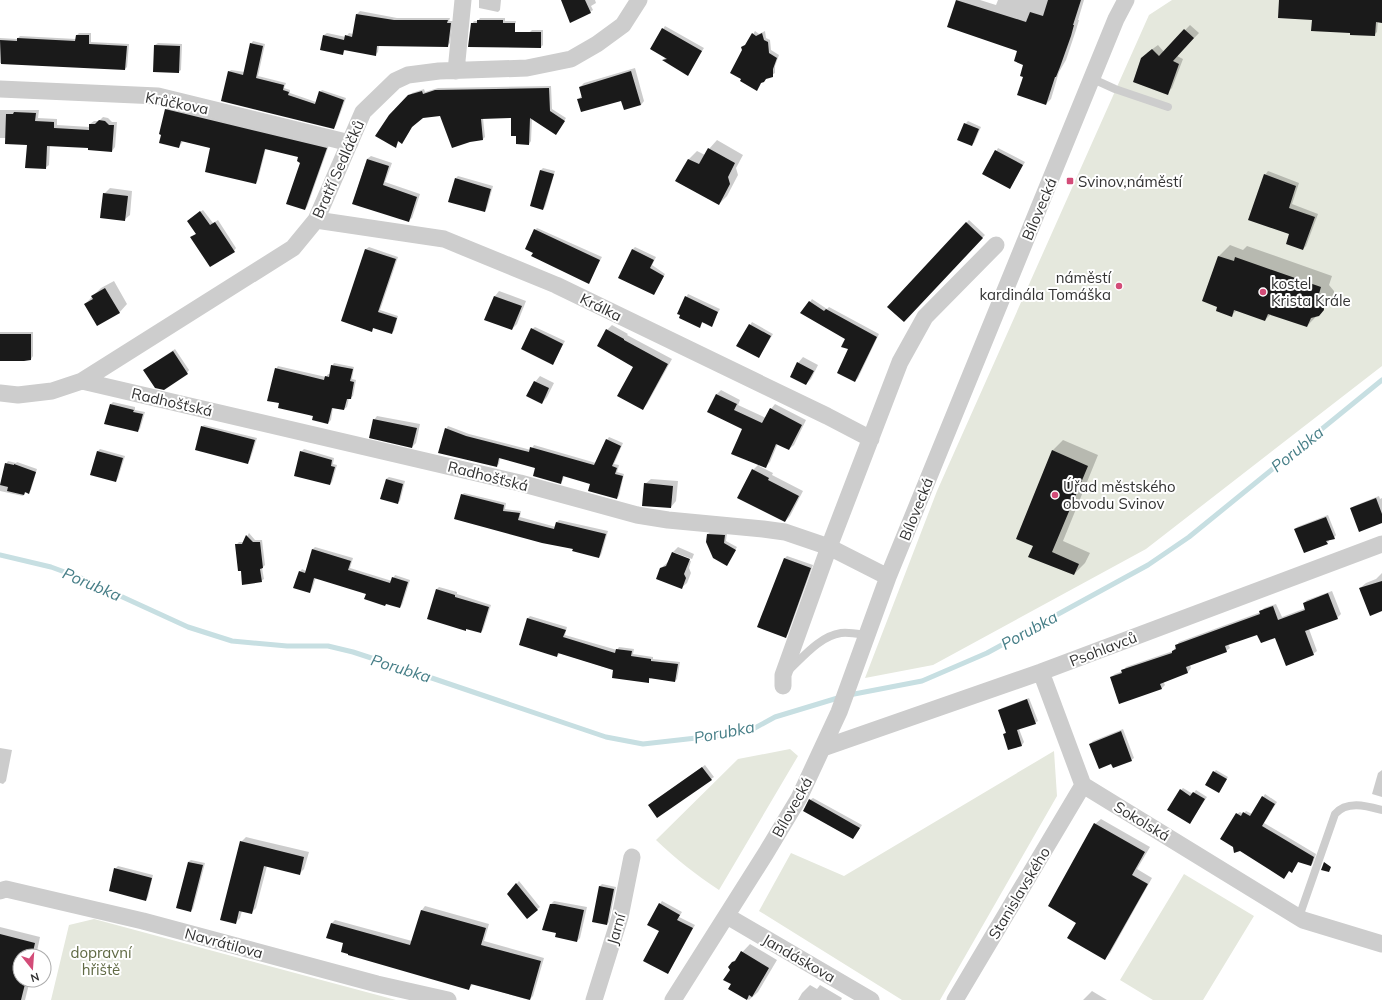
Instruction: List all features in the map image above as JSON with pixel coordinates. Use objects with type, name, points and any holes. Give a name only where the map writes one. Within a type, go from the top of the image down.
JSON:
[{"type":"street","points":[[456,71],[463,0]]},
{"type":"street","name":"Bratří Sedláčků","points":[[0,393],[18,395],[52,391],[82,381],[293,248],[316,220],[363,112],[396,81],[408,75],[439,71],[527,68],[571,59],[598,44],[623,25],[639,0]]},
{"type":"street","points":[[1115,0],[1116,19]]},
{"type":"street","name":"Bílovecká","points":[[673,1000],[727,916],[799,798],[823,748],[855,670],[866,635],[888,577],[1093,79],[1116,19],[1126,0]]},
{"type":"street","points":[[1116,19],[1134,0]]},
{"type":"street","name":"Krůčkova","points":[[0,89],[158,96],[350,143]]},
{"type":"street","name":"Králka","points":[[316,220],[444,239],[556,285],[827,416],[871,439]]},
{"type":"street","points":[[783,681],[829,547],[900,362],[925,317],[996,245]]},
{"type":"street","name":"Radhošťská","points":[[82,381],[520,483],[637,515],[668,520],[785,532],[829,547],[888,577]]},
{"type":"street","name":"Psohlavců","points":[[823,748],[1041,672],[1382,544]]},
{"type":"street","points":[[1041,672],[1083,785]]},
{"type":"street","name":"Sokolská","points":[[1083,785],[1301,918],[1382,944]]},
{"type":"street","name":"Stanislavského","points":[[955,1000],[1083,785]]},
{"type":"street","name":"Jarní","points":[[594,1000],[620,917],[632,856]]},
{"type":"street","name":"Navrátilova","points":[[0,891],[6,889],[143,921],[377,984],[448,1000]]},
{"type":"street","name":"Jandáskova","points":[[727,916],[871,1000]]},
{"type":"lane","points":[[1093,79],[1115,89],[1168,108]]},
{"type":"lane","points":[[783,681],[803,657],[830,636],[842,633],[866,635]]},
{"type":"lane","points":[[1301,918],[1335,814],[1338,810],[1345,807],[1360,805],[1382,810]]},
{"type":"green space","points":[[1172,0],[1382,0],[1382,366],[1146,549],[933,665],[865,678],[937,491],[1149,15]]},
{"type":"green space","points":[[790,749],[798,756],[719,890],[702,879],[656,840],[738,759]]},
{"type":"green space","points":[[1054,751],[1057,796],[940,1000],[902,1000],[759,911],[791,853],[844,876]]},
{"type":"green space","points":[[1184,874],[1254,916],[1203,1000],[1153,1000],[1120,980]]},
{"type":"green space","name":"dopravní hřiště","points":[[94,919],[396,1000],[51,1000],[69,925]]},
{"type":"building","points":[[561,0],[585,0],[591,13],[570,23]]},
{"type":"building","points":[[956,0],[1026,22],[1030,12],[1043,16],[1048,0],[1081,0],[1071,36],[1046,105],[1017,95],[1023,77],[1020,76],[1023,65],[1014,61],[1017,51],[947,27]]},
{"type":"building","points":[[1279,0],[1382,0],[1382,23],[1376,22],[1375,36],[1311,31],[1312,20],[1278,18]]},
{"type":"building","points":[[356,14],[394,20],[448,20],[447,23],[451,23],[448,47],[377,46],[376,56],[344,50],[343,55],[320,50],[323,35],[344,40],[345,35],[352,37]]},
{"type":"building","points":[[477,20],[503,20],[503,23],[515,23],[515,32],[541,32],[541,48],[468,47],[471,23],[477,23]]},
{"type":"building","points":[[662,28],[702,51],[688,76],[662,60],[667,59],[650,49]]},
{"type":"building","points":[[1184,29],[1194,38],[1173,61],[1179,64],[1168,95],[1133,82],[1141,58],[1152,49],[1159,56]]},
{"type":"building","points":[[752,33],[756,36],[762,33],[764,40],[768,42],[769,53],[777,58],[773,69],[773,77],[766,79],[761,83],[757,91],[730,73],[742,50],[741,47],[745,45]]},
{"type":"building","points":[[76,35],[89,35],[89,44],[127,46],[125,70],[1,64],[0,40],[17,41],[17,38],[75,41]]},
{"type":"building","points":[[250,43],[263,46],[256,78],[284,85],[283,90],[289,92],[288,95],[315,104],[319,91],[344,100],[334,129],[221,101],[228,71],[243,75]]},
{"type":"building","points":[[154,45],[180,46],[179,73],[153,72]]},
{"type":"building","points":[[631,71],[641,105],[624,110],[621,101],[581,112],[577,99],[582,98],[579,87]]},
{"type":"building","points":[[549,88],[550,111],[565,121],[556,135],[530,118],[529,145],[516,144],[516,136],[511,136],[511,118],[481,119],[483,140],[470,142],[452,148],[440,116],[423,118],[412,127],[402,144],[398,141],[396,148],[375,136],[389,115],[408,95],[422,91],[423,94],[435,90]]},
{"type":"building","points":[[165,109],[327,148],[305,210],[286,204],[300,163],[297,161],[298,157],[265,149],[256,184],[205,172],[210,148],[181,141],[179,148],[159,143],[161,135],[159,134]]},
{"type":"building","points":[[14,112],[36,113],[35,121],[54,122],[54,128],[89,130],[89,124],[95,124],[99,120],[105,121],[109,125],[114,125],[112,152],[88,150],[88,148],[47,146],[46,169],[25,168],[27,145],[5,144],[6,114],[13,114]]},
{"type":"building","points":[[964,123],[979,129],[972,146],[957,140]]},
{"type":"building","points":[[708,148],[735,163],[728,177],[730,184],[719,205],[675,181],[688,159],[699,164]]},
{"type":"building","points":[[995,150],[1023,165],[1010,189],[982,174]]},
{"type":"building","points":[[367,159],[389,166],[383,185],[417,197],[409,222],[352,204]]},
{"type":"building","points":[[540,170],[554,174],[543,210],[530,206]]},
{"type":"building","points":[[1264,174],[1296,186],[1289,208],[1315,217],[1303,250],[1286,244],[1289,234],[1248,220]]},
{"type":"building","points":[[455,178],[491,189],[485,212],[448,202]]},
{"type":"building","points":[[103,193],[128,196],[125,221],[100,218]]},
{"type":"building","points":[[200,211],[210,225],[215,222],[235,252],[210,267],[190,237],[196,234],[187,221]]},
{"type":"building","points":[[966,222],[983,238],[904,322],[887,307]]},
{"type":"building","points":[[534,229],[600,260],[589,284],[531,256],[533,253],[525,249]]},
{"type":"building","points":[[365,249],[396,259],[378,312],[397,318],[392,334],[373,328],[372,332],[341,321]]},
{"type":"building","points":[[632,249],[654,260],[650,268],[664,276],[654,295],[618,278]]},
{"type":"building","name":"kostel Krista Krále","points":[[1218,256],[1234,261],[1235,257],[1321,287],[1318,297],[1323,302],[1324,310],[1319,316],[1311,318],[1307,327],[1268,314],[1265,321],[1234,310],[1232,317],[1216,311],[1217,307],[1202,301]]},
{"type":"building","points":[[105,288],[120,313],[97,326],[84,304],[93,299],[91,296]]},
{"type":"building","points":[[494,296],[522,306],[512,330],[484,320]]},
{"type":"building","points":[[685,296],[718,312],[712,327],[702,322],[700,328],[679,318],[680,315],[677,314]]},
{"type":"building","points":[[809,301],[824,311],[826,309],[877,337],[855,382],[837,373],[848,349],[841,347],[845,339],[800,313]]},
{"type":"building","points":[[749,324],[771,336],[759,358],[736,346]]},
{"type":"building","points":[[531,328],[563,344],[553,365],[521,349]]},
{"type":"building","points":[[606,329],[668,364],[643,410],[617,396],[633,367],[597,346]]},
{"type":"building","points":[[0,334],[31,334],[31,360],[0,361]]},
{"type":"building","points":[[173,351],[188,374],[164,390],[155,388],[143,370]]},
{"type":"building","points":[[797,362],[814,371],[806,385],[790,377]]},
{"type":"building","points":[[331,365],[353,369],[350,381],[354,382],[351,399],[347,399],[344,410],[332,408],[328,424],[312,420],[313,416],[278,408],[279,403],[267,401],[275,368],[324,380],[325,376],[329,377]]},
{"type":"building","points":[[534,381],[549,388],[542,404],[526,396]]},
{"type":"building","points":[[716,394],[737,404],[734,410],[762,423],[770,408],[802,425],[789,450],[776,444],[766,468],[731,454],[742,429],[707,412]]},
{"type":"building","points":[[110,404],[134,410],[133,412],[143,414],[138,432],[104,424]]},
{"type":"building","points":[[373,419],[417,428],[412,448],[369,438]]},
{"type":"building","points":[[201,426],[255,440],[248,464],[195,450]]},
{"type":"building","points":[[445,428],[466,436],[529,452],[530,447],[594,465],[606,439],[621,446],[612,466],[617,468],[615,474],[623,476],[617,499],[588,491],[590,484],[563,476],[561,484],[533,476],[535,468],[499,458],[497,467],[438,453]]},
{"type":"building","points":[[1052,450],[1088,466],[1052,552],[1079,564],[1074,575],[1028,557],[1033,546],[1016,539]]},
{"type":"building","points":[[97,451],[123,458],[116,482],[90,475]]},
{"type":"building","points":[[300,451],[332,460],[331,466],[335,467],[330,485],[294,476]]},
{"type":"building","points":[[5,463],[14,464],[36,472],[29,494],[25,492],[24,495],[7,491],[8,487],[0,485]]},
{"type":"building","points":[[752,469],[769,478],[768,480],[799,496],[785,522],[737,498]]},
{"type":"building","points":[[386,479],[403,484],[398,504],[380,499]]},
{"type":"building","points":[[644,483],[673,486],[671,508],[642,506]]},
{"type":"building","points":[[461,494],[504,505],[503,511],[520,513],[518,520],[554,529],[556,522],[606,534],[599,558],[572,551],[573,549],[542,543],[454,519]]},
{"type":"building","points":[[1376,498],[1382,514],[1382,523],[1359,532],[1350,508]]},
{"type":"building","points":[[1326,517],[1335,539],[1326,541],[1328,544],[1304,553],[1294,529]]},
{"type":"building","points":[[707,534],[725,535],[724,543],[736,550],[727,566],[713,558],[706,542]]},
{"type":"building","points":[[246,535],[253,542],[260,542],[263,568],[260,569],[262,582],[242,585],[241,571],[238,571],[235,544],[242,544]]},
{"type":"building","points":[[312,549],[351,561],[348,570],[390,583],[392,577],[408,582],[400,608],[386,604],[385,606],[364,599],[366,594],[314,578],[310,593],[293,588],[299,571],[305,573]]},
{"type":"building","points":[[672,552],[690,559],[684,574],[686,578],[682,589],[656,579],[660,568],[666,566]]},
{"type":"building","points":[[784,558],[811,568],[786,638],[757,627]]},
{"type":"building","points":[[1382,581],[1382,611],[1370,616],[1359,588]]},
{"type":"building","points":[[436,589],[455,595],[455,597],[489,607],[481,633],[466,629],[466,631],[427,619]]},
{"type":"building","points":[[1328,593],[1338,619],[1305,631],[1314,655],[1286,666],[1275,638],[1261,643],[1257,635],[1225,646],[1227,652],[1186,667],[1188,673],[1160,684],[1162,689],[1119,704],[1110,677],[1122,673],[1121,670],[1172,653],[1172,651],[1176,649],[1175,645],[1260,614],[1259,611],[1273,606],[1278,620],[1305,610],[1303,603]]},
{"type":"building","points":[[527,618],[566,630],[563,637],[615,653],[616,649],[632,651],[631,656],[651,659],[651,661],[678,664],[675,682],[649,678],[649,683],[612,678],[613,670],[558,653],[557,657],[519,645]]},
{"type":"building","points":[[1027,699],[1036,724],[1017,730],[1022,746],[1008,750],[1003,734],[1006,733],[998,710]]},
{"type":"building","points":[[1121,731],[1132,761],[1113,768],[1111,764],[1099,769],[1089,744]]},
{"type":"building","points":[[702,767],[712,780],[657,818],[648,805]]},
{"type":"building","points":[[1213,771],[1227,779],[1219,793],[1205,785]]},
{"type":"building","points":[[1180,789],[1190,796],[1193,792],[1205,799],[1190,824],[1167,810]]},
{"type":"building","points":[[1262,796],[1275,804],[1262,826],[1314,857],[1311,866],[1298,862],[1292,873],[1289,871],[1284,879],[1240,851],[1234,853],[1233,847],[1220,839],[1236,813],[1241,816],[1243,812],[1250,816]]},
{"type":"building","points":[[809,799],[860,828],[853,839],[803,811]]},
{"type":"building","points":[[1094,823],[1145,852],[1132,875],[1148,884],[1105,960],[1067,938],[1076,923],[1048,906]]},
{"type":"building","points":[[240,841],[304,857],[300,875],[264,866],[252,914],[239,911],[236,924],[220,920]]},
{"type":"building","points":[[188,862],[203,865],[191,912],[176,908]]},
{"type":"building","points":[[1324,862],[1331,867],[1329,872],[1321,870]]},
{"type":"building","points":[[114,868],[152,878],[146,901],[109,891]]},
{"type":"building","points":[[516,883],[538,910],[527,919],[507,894]]},
{"type":"building","points":[[599,886],[614,889],[607,925],[592,922]]},
{"type":"building","points":[[659,903],[680,915],[677,920],[693,928],[668,974],[643,961],[659,931],[647,925]]},
{"type":"building","points":[[550,904],[584,910],[577,942],[555,937],[556,933],[542,930]]},
{"type":"building","points":[[421,910],[486,928],[481,945],[541,961],[530,1000],[471,984],[469,990],[348,955],[341,952],[343,943],[326,938],[331,923],[410,945]]},
{"type":"building","points":[[0,934],[35,943],[34,948],[12,948],[12,988],[24,988],[21,1000],[0,1000]]},
{"type":"building","points":[[741,951],[769,968],[752,997],[749,995],[747,1000],[728,989],[731,984],[723,980],[730,970],[728,967],[735,961]]},
{"type":"waterway","name":"Porubka","points":[[849,695],[922,681],[987,653],[1148,565],[1189,537],[1382,380]]},
{"type":"waterway","name":"Porubka","points":[[0,555],[51,567],[81,578],[188,627],[232,641],[287,646],[328,646],[353,652],[606,737],[643,744],[723,735],[753,729],[775,717],[841,697]]},
{"type":"place","name":"Svinov,náměstí","points":[[1070,181]]},
{"type":"place","name":"náměstí kardinála Tomáška","points":[[1119,286]]},
{"type":"place","name":"kostel Krista Krále","points":[[1263,292]]},
{"type":"place","name":"Úřad městského obvodu Svinov","points":[[1055,495]]}]
